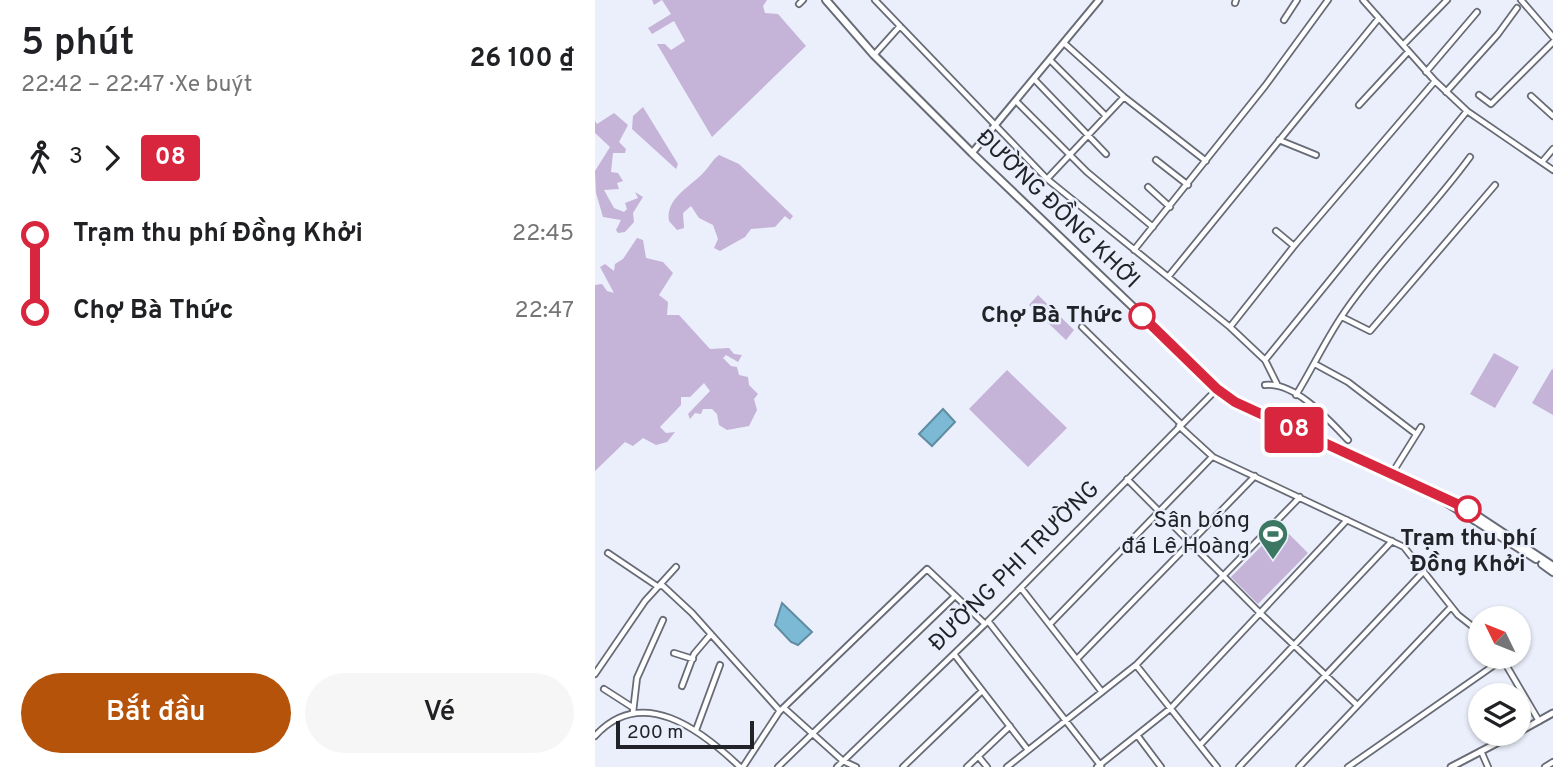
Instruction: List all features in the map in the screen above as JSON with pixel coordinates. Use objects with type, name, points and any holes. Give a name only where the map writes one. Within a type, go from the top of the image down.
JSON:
[{"type":"main road","name":"ĐƯỜNG ĐỒNG KHỞI","points":[[826,0],[874,55],[972,153],[1217,389],[1235,402],[1468,509],[1542,564]]},
{"type":"main road","name":"ĐƯỜNG ĐỒNG KHỞI","points":[[1433,494],[1542,564]]},
{"type":"street","points":[[875,0],[1047,178],[1230,327],[1265,360],[1277,384],[1296,395],[1348,439]]},
{"type":"street","points":[[972,153],[1099,0]]},
{"type":"street","points":[[1284,20],[1297,0]]},
{"type":"street","points":[[1135,250],[1188,185],[1328,0]]},
{"type":"street","points":[[1403,46],[1447,0]]},
{"type":"street","points":[[1479,95],[1491,104],[1553,40],[1521,0]]},
{"type":"street","points":[[1366,1],[1426,72],[1467,111],[1553,170]]},
{"type":"street","points":[[1446,92],[1498,34],[1517,8]]},
{"type":"street","points":[[1426,72],[1477,12]]},
{"type":"street","points":[[1168,277],[1379,18]]},
{"type":"street","points":[[874,55],[900,26]]},
{"type":"street","points":[[1064,43],[1124,97],[1206,161]]},
{"type":"street","points":[[1359,104],[1408,52]]},
{"type":"street","points":[[1050,60],[1107,116]]},
{"type":"street","points":[[1034,79],[1106,154]]},
{"type":"street","points":[[1230,327],[1294,246],[1435,81]]},
{"type":"street","points":[[1531,96],[1553,116]]},
{"type":"street","points":[[1047,178],[1124,97]]},
{"type":"street","points":[[1016,101],[1070,156],[1153,227]]},
{"type":"street","points":[[1265,360],[1467,111]]},
{"type":"street","points":[[1279,140],[1316,155]]},
{"type":"street","points":[[1542,163],[1553,149]]},
{"type":"street","points":[[1296,395],[1315,364],[1316,355],[1342,317],[1470,157]]},
{"type":"street","points":[[1156,160],[1188,185]]},
{"type":"street","points":[[1342,317],[1370,331],[1495,185]]},
{"type":"street","points":[[1148,187],[1170,207]]},
{"type":"street","points":[[1276,231],[1294,246]]},
{"type":"street","points":[[1082,327],[1213,457],[1406,549],[1451,607],[1468,622]]},
{"type":"street","points":[[1315,364],[1348,382],[1416,434]]},
{"type":"street","points":[[1265,385],[1277,384]]},
{"type":"street","name":"ĐƯỜNG PHI TRƯỜNG","points":[[837,767],[986,623],[1217,389]]},
{"type":"street","points":[[1391,475],[1421,427]]},
{"type":"street","points":[[1050,624],[1213,457]]},
{"type":"street","points":[[1077,659],[1255,476]]},
{"type":"street","points":[[1127,480],[1357,705]]},
{"type":"street","points":[[1007,767],[1136,665],[1300,497]]},
{"type":"street","points":[[604,689],[632,710],[664,717],[696,730],[742,767],[782,710],[927,569],[986,623],[1099,766],[1171,708],[1347,520]]},
{"type":"street","points":[[1200,745],[1392,541]]},
{"type":"street","points":[[608,553],[657,586],[663,586],[782,710],[813,733],[843,761],[856,767]]},
{"type":"street","points":[[595,674],[657,586],[676,566]]},
{"type":"street","points":[[1239,767],[1424,571]]},
{"type":"street","points":[[1021,587],[1102,692]]},
{"type":"street","points":[[778,767],[955,596]]},
{"type":"street","points":[[1299,767],[1451,607]]},
{"type":"street","points":[[632,710],[637,678],[663,620]]},
{"type":"street","points":[[682,686],[693,659],[711,634]]},
{"type":"street","points":[[674,653],[693,659]]},
{"type":"street","points":[[953,654],[1028,750]]},
{"type":"street","points":[[696,730],[720,665]]},
{"type":"street","points":[[1136,665],[1217,767]]},
{"type":"street","points":[[1348,767],[1485,669]]},
{"type":"street","points":[[1509,669],[1539,721]]},
{"type":"street","points":[[903,767],[982,691]]},
{"type":"street","points":[[595,736],[614,718],[632,710]]},
{"type":"street","points":[[1531,725],[1553,713]]},
{"type":"street","points":[[967,767],[1010,726]]},
{"type":"street","points":[[1137,735],[1161,767]]},
{"type":"street","points":[[1451,767],[1490,746]]},
{"type":"street","points":[[1481,751],[1488,767]]},
{"type":"street","points":[[978,756],[987,767]]},
{"type":"street","points":[[1545,767],[1553,762]]},
{"type":"shaded area","points":[[662,0],[767,0],[763,6],[765,13],[778,14],[806,46],[712,137],[657,44],[665,44],[671,50],[685,41],[674,21],[652,34],[648,28],[671,14]]},
{"type":"shaded area","points":[[643,107],[678,164],[676,169],[632,129],[633,116]]},
{"type":"shaded area","points":[[614,113],[628,125],[619,142],[626,149],[625,153],[613,153],[611,172],[618,173],[623,181],[617,183],[619,189],[604,190],[614,208],[624,212],[627,209],[625,203],[638,198],[635,192],[643,197],[633,213],[634,222],[625,232],[618,233],[616,230],[621,220],[603,217],[596,193],[595,171],[610,147],[595,133],[595,121],[597,124]]},
{"type":"shaded area","points":[[719,155],[739,164],[793,216],[790,220],[785,216],[775,227],[751,229],[745,237],[720,251],[714,248],[718,239],[713,225],[699,218],[691,206],[683,213],[684,228],[677,230],[669,221],[671,206]]},
{"type":"shaded area","points":[[637,238],[643,240],[646,258],[663,262],[673,273],[659,295],[668,302],[667,315],[679,315],[710,349],[729,348],[734,354],[742,355],[738,362],[726,355],[723,358],[731,366],[737,367],[739,375],[748,377],[749,385],[758,394],[754,399],[757,410],[749,426],[727,430],[719,425],[717,414],[712,409],[703,409],[701,414],[695,413],[690,419],[688,414],[710,391],[704,383],[690,397],[681,397],[681,405],[660,427],[666,433],[675,432],[667,442],[656,445],[643,438],[633,446],[625,442],[595,471],[595,285],[602,284],[607,291],[614,293],[600,267],[605,264],[614,271],[615,264],[623,259]]},
{"type":"shaded area","points":[[1038,295],[1074,330],[1066,340],[1029,305]]},
{"type":"shaded area","points":[[1494,353],[1519,367],[1495,408],[1470,394]]},
{"type":"shaded area","points":[[1007,370],[1067,428],[1028,467],[969,409]]},
{"type":"shaded area","points":[[1553,370],[1553,415],[1532,403]]},
{"type":"shaded area","name":"Sân bóng đá Lê Hoàng","points":[[1281,526],[1308,553],[1258,604],[1231,577]]},
{"type":"water","points":[[943,409],[955,422],[932,446],[919,434]]},
{"type":"water","points":[[782,603],[812,632],[798,645],[791,642],[775,625]]},
{"type":"bus line","name":"08","points":[[1142,316],[1217,389],[1235,402],[1468,509]]},
{"type":"place","name":"Chợ Bà Thức","points":[[1142,316]]},
{"type":"place","name":"Trạm thu phí Đồng Khởi","points":[[1468,509]]},
{"type":"place","name":"Sân bóng đá Lê Hoàng","points":[[1273,561]]}]
